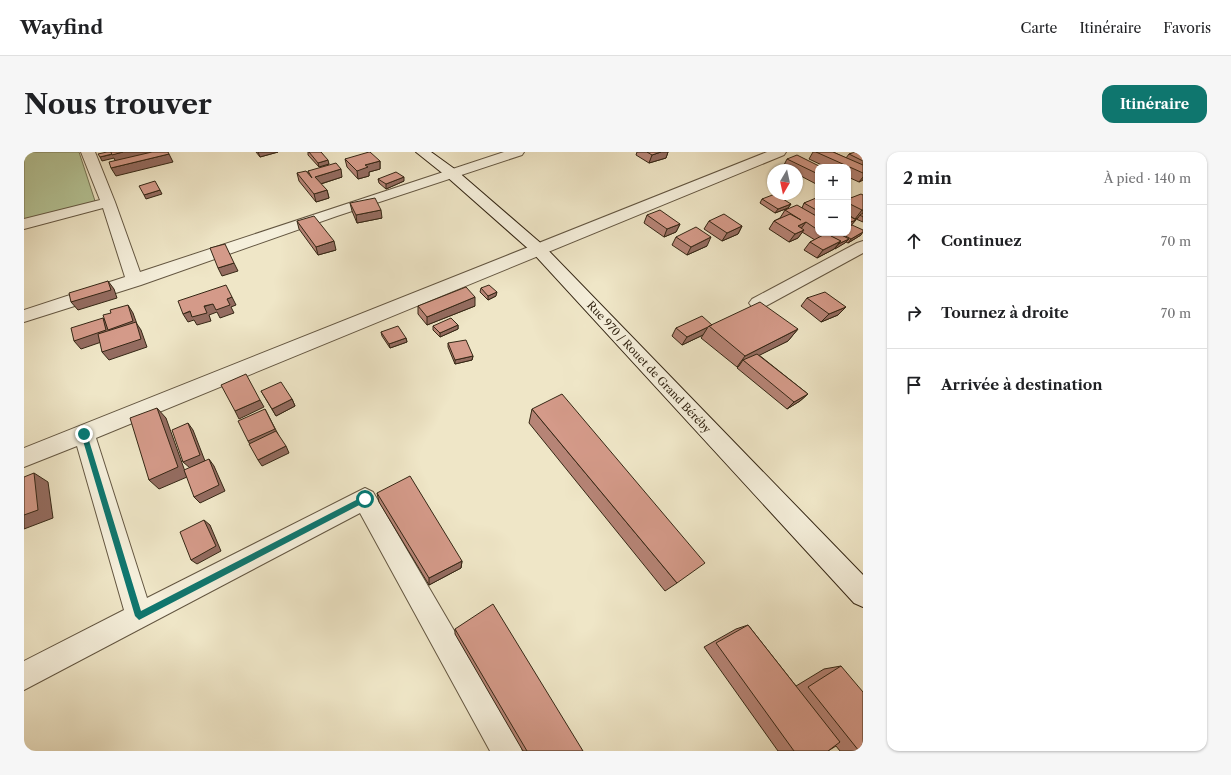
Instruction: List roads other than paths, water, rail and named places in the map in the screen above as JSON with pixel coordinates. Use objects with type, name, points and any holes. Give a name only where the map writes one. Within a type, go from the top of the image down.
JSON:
[{"type":"street","points":[[88,152],[108,202],[136,281]]},
{"type":"street","name":"Rue 970 / Rouet de Grand Béréby","points":[[423,152],[451,173],[538,250],[863,594]]},
{"type":"street","points":[[24,316],[136,281],[451,173],[517,152]]},
{"type":"street","points":[[24,458],[779,152]]},
{"type":"street","points":[[24,224],[108,202]]},
{"type":"street","points":[[758,302],[863,246]]},
{"type":"street","points":[[84,434],[139,616]]},
{"type":"street","points":[[24,676],[365,499],[508,751]]}]
